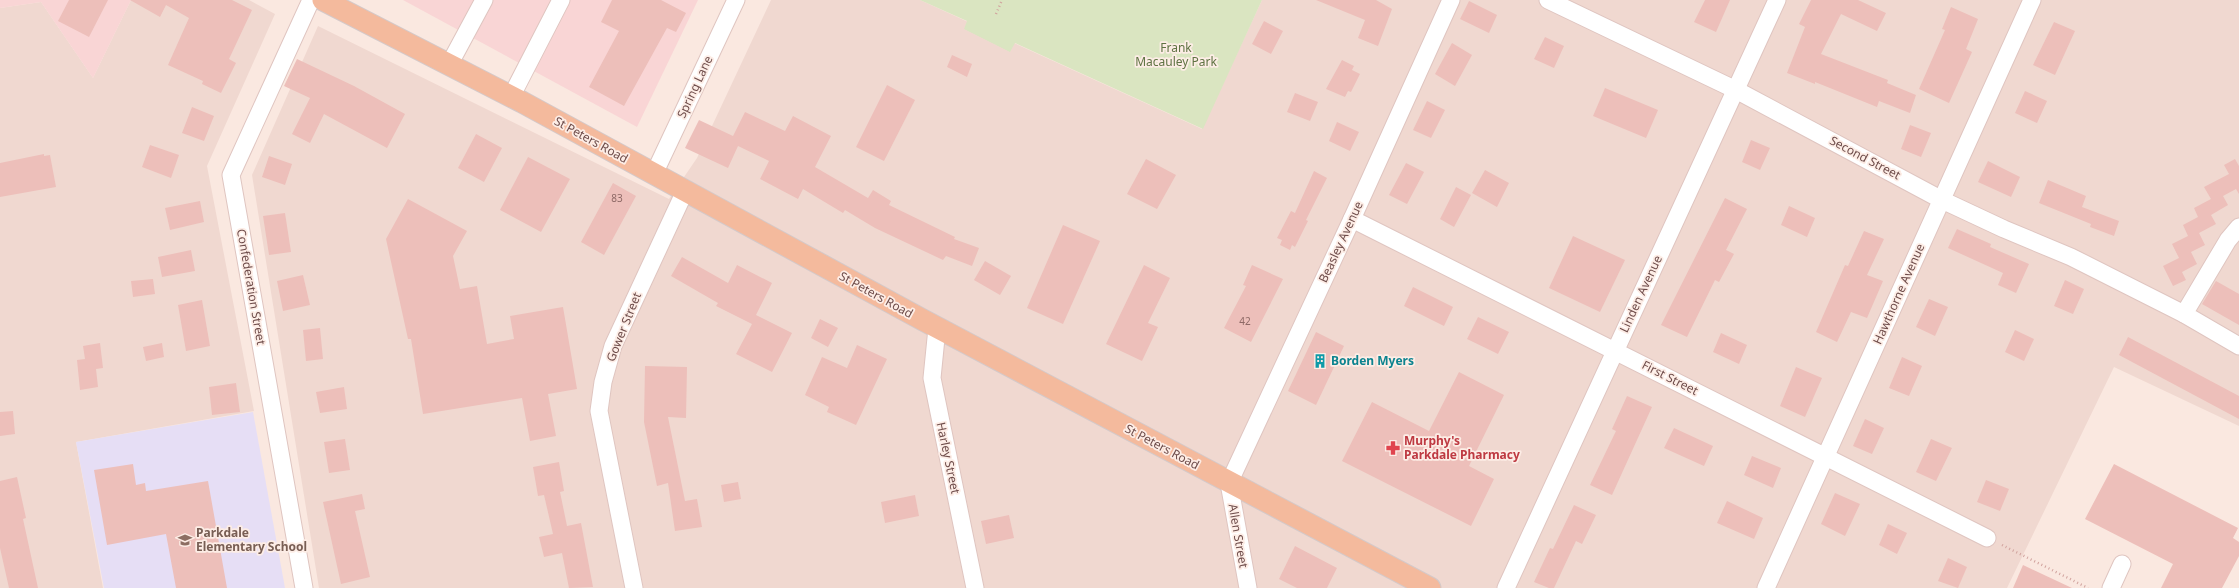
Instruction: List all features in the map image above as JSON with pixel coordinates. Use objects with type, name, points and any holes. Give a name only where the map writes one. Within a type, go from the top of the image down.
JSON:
[{"type":"main road","name":"St Peters Road","points":[[323,0],[511,97],[937,328],[1430,588]]},
{"type":"street","name":"Confederation Street","points":[[304,588],[232,175],[311,0]]},
{"type":"street","points":[[511,97],[561,0]]},
{"type":"street","name":"Spring Lane","points":[[654,174],[736,0]]},
{"type":"street","name":"Beasley Avenue","points":[[1229,483],[1352,219],[1451,0]]},
{"type":"street","name":"Second Street","points":[[1548,0],[1736,90],[1942,200],[2004,229],[2071,257],[2184,314],[2239,346]]},
{"type":"street","name":"Linden Avenue","points":[[1506,588],[1777,0]]},
{"type":"street","name":"Hawthorne Avenue","points":[[1766,588],[2032,0]]},
{"type":"street","points":[[449,65],[479,2]]},
{"type":"street","name":"Gower Street","points":[[634,588],[599,411],[603,382],[613,346],[685,191]]},
{"type":"street","name":"First Street","points":[[1352,219],[1987,538]]},
{"type":"street","points":[[2184,314],[2228,240],[2239,227]]},
{"type":"street","name":"Harley Street","points":[[937,328],[932,378],[975,588]]},
{"type":"street","name":"Allen Street","points":[[1229,483],[1248,588]]},
{"type":"street","points":[[2111,588],[2122,564]]},
{"type":"path","points":[[996,14],[1002,0]]},
{"type":"path","points":[[1987,538],[2088,588]]},
{"type":"shaded area","points":[[0,0],[131,0],[93,78],[41,2],[0,8]]},
{"type":"shaded area","points":[[131,0],[249,0],[275,14],[207,166],[254,411],[76,442],[103,588],[0,588],[0,8],[41,2],[93,78]]},
{"type":"shaded area","points":[[403,0],[698,0],[637,127]]},
{"type":"shaded area","points":[[771,0],[920,0],[1202,129],[1262,0],[2239,0],[2239,426],[2114,367],[2007,588],[319,588],[252,175],[318,26],[669,199],[697,158]]},
{"type":"shaded area","name":"Parkdale Elementary School","points":[[253,412],[285,588],[104,588],[76,442]]},
{"type":"green space","name":"Frank Macauley Park","points":[[920,0],[1262,0],[1203,129],[1015,43],[1010,52],[964,29],[967,21]]},
{"type":"building","points":[[69,0],[108,0],[89,37],[58,21]]},
{"type":"building","points":[[130,0],[232,0],[252,10],[229,59],[236,63],[221,93],[202,84],[203,81],[168,65],[189,18],[166,5],[160,17]]},
{"type":"building","points":[[612,0],[661,0],[686,13],[676,32],[667,28],[624,106],[589,87],[619,31],[601,22]]},
{"type":"building","points":[[1316,0],[1376,0],[1392,9],[1378,46],[1358,38],[1365,20]]},
{"type":"building","points":[[1705,0],[1730,0],[1716,32],[1694,22]]},
{"type":"building","points":[[1811,0],[1858,0],[1886,13],[1877,31],[1841,14],[1821,54],[1888,80],[1887,83],[1916,95],[1910,113],[1879,101],[1877,107],[1815,82],[1815,84],[1787,73],[1805,27],[1799,24]]},
{"type":"building","points":[[1469,1],[1497,15],[1489,33],[1460,19]]},
{"type":"building","points":[[1951,7],[1978,19],[1966,49],[1972,52],[1949,103],[1919,89],[1945,30],[1942,29]]},
{"type":"building","points":[[1264,21],[1283,31],[1271,54],[1252,44]]},
{"type":"building","points":[[2054,22],[2075,31],[2055,75],[2033,65]]},
{"type":"building","points":[[1545,37],[1564,46],[1554,68],[1534,59]]},
{"type":"building","points":[[1452,43],[1472,55],[1455,86],[1435,74]]},
{"type":"building","points":[[952,55],[972,64],[967,77],[947,67]]},
{"type":"building","points":[[297,59],[354,86],[405,114],[387,148],[324,114],[310,143],[292,134],[310,98],[284,86]]},
{"type":"building","points":[[1342,60],[1354,66],[1352,70],[1360,74],[1351,92],[1348,91],[1345,97],[1326,89]]},
{"type":"building","points":[[887,85],[915,100],[884,161],[856,147]]},
{"type":"building","points":[[1605,88],[1658,110],[1646,138],[1593,116]]},
{"type":"building","points":[[2025,91],[2047,101],[2037,123],[2015,113]]},
{"type":"building","points":[[1295,93],[1318,102],[1310,121],[1287,112]]},
{"type":"building","points":[[1427,101],[1445,110],[1431,138],[1413,130]]},
{"type":"building","points":[[192,107],[214,116],[204,141],[182,133]]},
{"type":"building","points":[[745,112],[785,131],[793,116],[831,136],[815,167],[868,198],[873,190],[891,201],[889,205],[955,237],[954,239],[979,248],[972,266],[946,256],[943,260],[875,228],[845,210],[843,213],[803,189],[798,199],[760,179],[769,161],[738,146],[728,168],[685,148],[699,120],[733,136]]},
{"type":"building","points":[[1337,122],[1359,132],[1350,151],[1329,141]]},
{"type":"building","points":[[1910,125],[1931,133],[1921,157],[1901,149]]},
{"type":"building","points":[[476,134],[502,148],[484,182],[458,168]]},
{"type":"building","points":[[1751,140],[1770,148],[1760,170],[1742,162]]},
{"type":"building","points":[[150,145],[179,155],[171,178],[142,167]]},
{"type":"building","points":[[44,154],[44,156],[50,155],[56,187],[0,197],[0,163]]},
{"type":"building","points":[[269,156],[292,164],[285,185],[262,177]]},
{"type":"building","points":[[528,157],[570,179],[541,232],[500,210]]},
{"type":"building","points":[[1146,159],[1176,175],[1157,209],[1127,194]]},
{"type":"building","points":[[2235,159],[2239,166],[2239,194],[2236,189],[2223,196],[2228,205],[2211,215],[2216,224],[2199,233],[2205,245],[2191,252],[2197,264],[2182,272],[2186,280],[2173,286],[2163,266],[2179,258],[2172,244],[2188,236],[2183,225],[2198,217],[2194,208],[2211,199],[2204,187],[2229,174],[2224,165]]},
{"type":"building","points":[[1988,161],[2020,177],[2011,197],[1978,182]]},
{"type":"building","points":[[1406,163],[1424,172],[1407,204],[1389,195]]},
{"type":"building","points":[[1485,170],[1509,183],[1497,207],[1472,193]]},
{"type":"building","points":[[1314,171],[1327,178],[1306,220],[1308,221],[1295,247],[1292,245],[1290,250],[1280,245],[1282,240],[1277,238],[1291,211],[1295,213]]},
{"type":"building","points":[[2048,180],[2086,196],[2082,207],[2119,221],[2114,236],[2090,227],[2091,224],[2039,203]]},
{"type":"building","points":[[613,183],[636,196],[604,255],[581,242]]},
{"type":"building","points":[[1456,187],[1471,195],[1454,227],[1440,219]]},
{"type":"building","points":[[1725,198],[1747,209],[1726,250],[1734,254],[1719,282],[1715,280],[1687,337],[1661,325]]},
{"type":"building","points":[[408,199],[467,231],[453,256],[460,289],[477,286],[487,344],[514,339],[510,316],[563,307],[577,389],[548,394],[556,436],[530,441],[522,398],[423,414],[411,339],[408,339],[386,239]]},
{"type":"building","points":[[200,201],[204,222],[170,230],[165,208]]},
{"type":"building","points":[[1789,206],[1815,218],[1807,237],[1781,225]]},
{"type":"building","points":[[285,213],[291,252],[269,255],[263,216]]},
{"type":"building","points":[[1063,225],[1100,241],[1063,324],[1027,308]]},
{"type":"building","points":[[1957,229],[1991,244],[1990,247],[2029,264],[2016,293],[1998,285],[2003,273],[1948,248]]},
{"type":"building","points":[[1864,231],[1884,239],[1867,275],[1883,281],[1867,318],[1851,312],[1837,342],[1816,332],[1845,265],[1848,266]]},
{"type":"building","points":[[1573,236],[1625,260],[1600,312],[1549,288]]},
{"type":"building","points":[[191,250],[195,271],[162,277],[158,257]]},
{"type":"building","points":[[682,257],[728,283],[737,265],[772,283],[756,315],[792,333],[772,372],[736,354],[752,324],[716,306],[718,303],[671,276]]},
{"type":"building","points":[[985,261],[1011,276],[1000,295],[974,280]]},
{"type":"building","points":[[1144,265],[1170,278],[1148,323],[1158,327],[1142,361],[1106,344]]},
{"type":"building","points":[[1252,265],[1283,279],[1251,342],[1224,328],[1246,286],[1243,285]]},
{"type":"building","points":[[303,275],[310,305],[283,311],[277,281]]},
{"type":"building","points":[[153,279],[155,294],[133,297],[131,281]]},
{"type":"building","points":[[2065,280],[2084,289],[2073,314],[2054,306]]},
{"type":"building","points":[[2216,281],[2239,294],[2239,325],[2202,304]]},
{"type":"building","points":[[1413,287],[1453,307],[1444,326],[1404,306]]},
{"type":"building","points":[[1929,299],[1948,307],[1935,336],[1916,327]]},
{"type":"building","points":[[202,300],[210,346],[186,351],[178,305]]},
{"type":"building","points":[[1478,317],[1509,332],[1498,354],[1467,339]]},
{"type":"building","points":[[820,319],[838,328],[828,347],[811,338]]},
{"type":"building","points":[[320,328],[323,359],[306,361],[303,330]]},
{"type":"building","points":[[2015,330],[2034,339],[2024,361],[2005,352]]},
{"type":"building","name":"Borden Myers","points":[[1316,332],[1344,346],[1316,405],[1288,391]]},
{"type":"building","points":[[1721,333],[1747,345],[1739,364],[1713,352]]},
{"type":"building","points":[[2128,337],[2239,396],[2239,419],[2119,355]]},
{"type":"building","points":[[100,343],[103,368],[96,369],[98,387],[80,390],[77,360],[85,359],[83,346]]},
{"type":"building","points":[[162,343],[164,357],[146,361],[143,347]]},
{"type":"building","points":[[857,345],[887,359],[856,425],[827,412],[829,407],[805,395],[822,357],[847,368]]},
{"type":"building","points":[[1902,357],[1922,366],[1909,396],[1889,388]]},
{"type":"building","points":[[645,366],[687,367],[686,418],[668,417],[685,501],[697,499],[702,527],[675,531],[668,483],[657,486],[644,422]]},
{"type":"building","points":[[1796,367],[1822,378],[1805,417],[1780,406]]},
{"type":"building","name":"Murphy's Parkdale Pharmacy","points":[[1459,372],[1504,395],[1469,466],[1494,479],[1471,526],[1342,461],[1372,402],[1429,431]]},
{"type":"building","points":[[236,383],[240,412],[212,415],[209,387]]},
{"type":"building","points":[[344,387],[347,409],[320,413],[316,392]]},
{"type":"building","points":[[1627,396],[1652,407],[1612,495],[1590,485],[1616,431],[1612,429]]},
{"type":"building","points":[[13,411],[15,434],[0,436],[0,412]]},
{"type":"building","points":[[1865,419],[1884,428],[1872,454],[1853,446]]},
{"type":"building","points":[[1674,428],[1713,446],[1704,466],[1664,448]]},
{"type":"building","points":[[345,439],[350,470],[329,473],[324,442]]},
{"type":"building","points":[[1931,439],[1952,448],[1936,481],[1916,472]]},
{"type":"building","points":[[1752,456],[1781,468],[1773,488],[1744,475]]},
{"type":"building","points":[[559,462],[564,491],[560,492],[567,526],[581,523],[593,587],[569,588],[562,553],[544,557],[539,537],[553,534],[544,495],[538,496],[533,467]]},
{"type":"building","points":[[133,464],[136,485],[145,483],[146,491],[208,481],[227,588],[176,588],[166,534],[107,545],[94,470]]},
{"type":"building","points":[[2114,464],[2238,528],[2233,538],[2239,542],[2239,556],[2222,588],[2161,588],[2173,564],[2085,519]]},
{"type":"building","points":[[17,477],[26,518],[23,519],[38,588],[9,588],[0,548],[0,481]]},
{"type":"building","points":[[1986,480],[2009,489],[2000,511],[1977,502]]},
{"type":"building","points":[[738,482],[741,499],[724,502],[721,485]]},
{"type":"building","points":[[1835,493],[1860,504],[1845,536],[1821,524]]},
{"type":"building","points":[[362,494],[365,509],[355,511],[370,577],[341,584],[323,502]]},
{"type":"building","points":[[915,495],[919,516],[885,523],[881,502]]},
{"type":"building","points":[[1727,501],[1763,518],[1754,539],[1717,523]]},
{"type":"building","points":[[1574,505],[1596,515],[1582,544],[1576,541],[1554,588],[1549,588],[1534,582],[1550,548],[1553,549]]},
{"type":"building","points":[[1009,515],[1014,538],[986,544],[981,521]]},
{"type":"building","points":[[1888,524],[1907,533],[1897,554],[1879,545]]},
{"type":"building","points":[[1295,546],[1337,568],[1327,588],[1297,588],[1279,579]]},
{"type":"building","points":[[1948,558],[1967,567],[1958,588],[1938,581]]},
{"type":"building","points":[[2023,565],[2072,588],[2013,588]]},
{"type":"place","name":"Borden Myers","points":[[1320,361]]},
{"type":"place","name":"Murphy's Parkdale Pharmacy","points":[[1393,448]]},
{"type":"place","name":"Parkdale Elementary School","points":[[185,540]]}]
